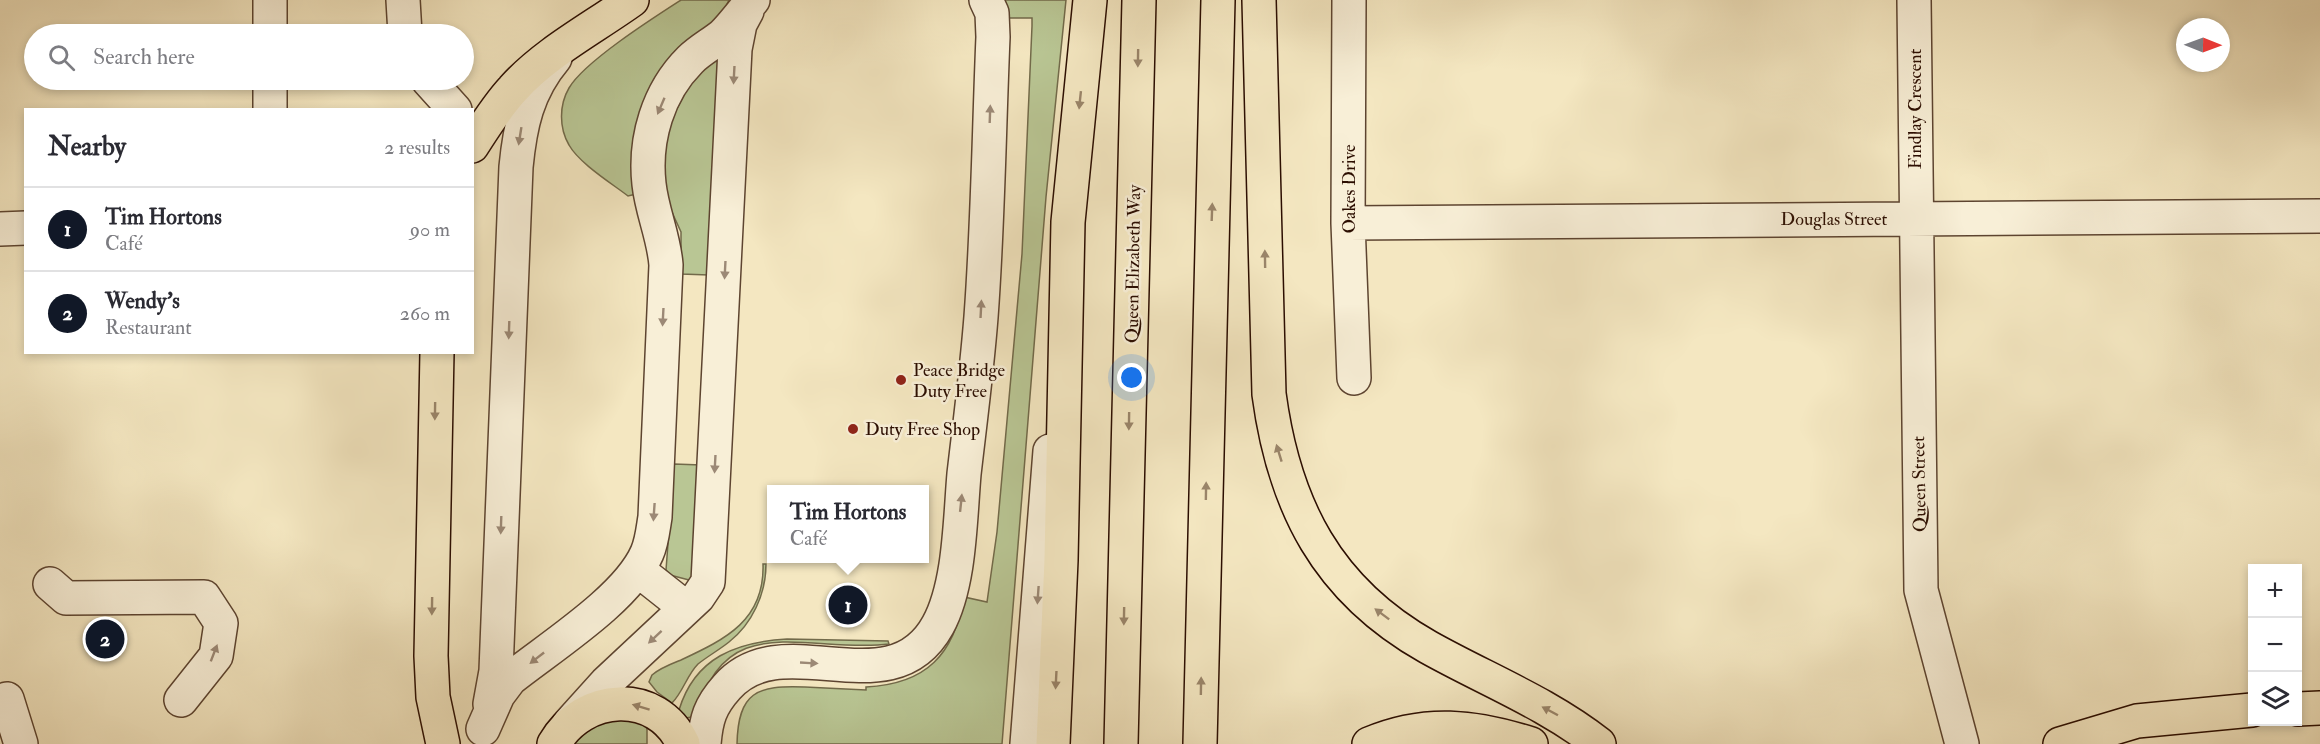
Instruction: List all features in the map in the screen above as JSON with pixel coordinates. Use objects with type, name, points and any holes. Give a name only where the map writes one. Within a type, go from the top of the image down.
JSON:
[{"type":"main road","points":[[475,136],[514,87],[632,0]]},
{"type":"main road","points":[[1053,744],[1061,560],[1068,222],[1090,0]]},
{"type":"main road","name":"Queen Elizabeth Way","points":[[1121,744],[1139,0]]},
{"type":"main road","points":[[1200,744],[1218,0]]},
{"type":"main road","points":[[1259,0],[1269,394],[1275,441],[1302,518],[1320,551],[1365,602],[1426,646],[1567,720],[1599,744]]},
{"type":"main road","points":[[436,354],[430,656],[434,696],[443,744]]},
{"type":"main road","points":[[560,735],[583,713],[597,707],[626,703],[661,715],[678,732],[683,744]]},
{"type":"main road","points":[[2302,709],[2320,708]]},
{"type":"main road","points":[[2060,744],[2137,721],[2248,710]]},
{"type":"main road","points":[[1370,744],[1416,730],[1449,728],[1480,729],[1531,744]]},
{"type":"street","points":[[270,0],[270,24]]},
{"type":"street","points":[[403,0],[404,24]]},
{"type":"street","points":[[481,736],[498,695],[510,678],[614,596],[638,570],[648,552],[655,517],[666,265],[665,247],[649,184],[649,143],[659,108],[677,74],[701,50],[722,35],[754,0]]},
{"type":"street","points":[[560,735],[606,683],[703,590],[710,571],[735,49],[740,24],[754,0]]},
{"type":"street","points":[[704,744],[711,705],[731,682],[751,667],[774,662],[864,666],[893,663],[920,649],[938,625],[944,611],[955,561],[981,316],[993,37],[992,13],[986,0]]},
{"type":"street","name":"Oakes Drive","points":[[1349,0],[1348,223],[1354,378]]},
{"type":"street","name":"Findlay Crescent","points":[[1914,0],[1916,218]]},
{"type":"street","points":[[481,736],[495,671],[518,148],[526,105],[544,70],[564,48]]},
{"type":"street","points":[[270,90],[270,108]]},
{"type":"street","points":[[437,90],[453,108]]},
{"type":"street","name":"Douglas Street","points":[[1348,223],[2320,216]]},
{"type":"street","name":"Queen Street","points":[[1916,218],[1921,590],[1962,744]]},
{"type":"street","points":[[1027,744],[1068,222]]},
{"type":"street","points":[[0,229],[24,228]]},
{"type":"street","points":[[638,570],[686,608]]},
{"type":"street","points":[[50,584],[66,598],[204,597],[221,623],[216,656],[180,700]]},
{"type":"street","points":[[724,744],[727,713],[732,695],[741,676],[751,667]]},
{"type":"street","points":[[434,696],[437,744]]},
{"type":"street","points":[[7,699],[21,744]]},
{"type":"green space","points":[[681,0],[729,0],[636,194],[628,196],[588,166],[569,145],[562,124],[563,102],[577,77],[604,53]]},
{"type":"green space","points":[[1005,0],[1066,0],[1046,197],[1002,744],[737,744],[741,713],[753,695],[763,690],[788,687],[866,690],[866,687],[906,680],[934,662],[945,650],[953,635],[964,597],[987,602],[997,532],[1022,254],[1032,26],[1032,18],[1009,18]]},
{"type":"green space","points":[[718,57],[709,275],[681,274],[681,232],[659,184],[657,159],[683,83]]},
{"type":"green space","points":[[674,464],[701,465],[692,580],[670,575],[666,570]]},
{"type":"green space","points":[[763,564],[766,564],[765,575],[756,608],[737,635],[698,664],[672,703],[657,692],[649,682],[652,675],[713,644],[740,625],[750,613],[762,583]]},
{"type":"green space","points":[[787,639],[888,641],[889,644],[773,642],[748,648],[727,660],[709,682],[697,716],[686,718],[679,710],[686,692],[696,677],[720,656],[751,644]]},
{"type":"green space","points":[[603,720],[634,720],[647,727],[647,744],[571,744],[577,734]]},
{"type":"place","name":"Peace Bridge Duty Free","points":[[901,380]]},
{"type":"place","name":"Duty Free Shop","points":[[853,429]]},
{"type":"place","name":"Tim Hortons","points":[[848,605]]},
{"type":"place","name":"Wendy's","points":[[105,639]]}]
